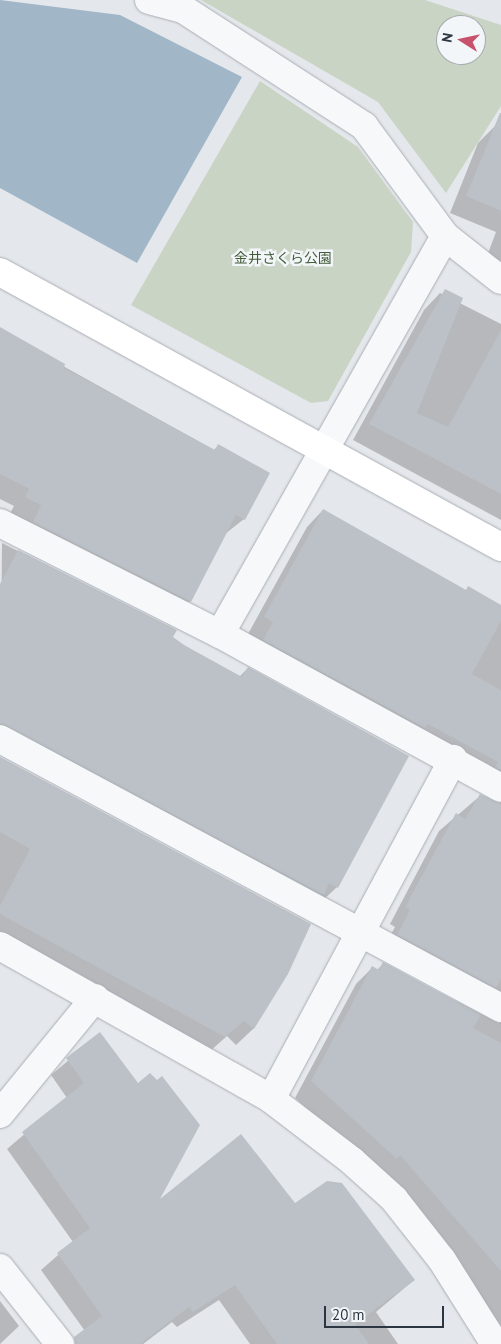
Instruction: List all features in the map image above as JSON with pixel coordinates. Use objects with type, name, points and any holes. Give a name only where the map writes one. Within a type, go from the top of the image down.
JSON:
[{"type":"street","points":[[149,0],[183,9],[364,126],[445,236],[501,280]]},
{"type":"street","points":[[220,634],[445,236]]},
{"type":"street","points":[[0,272],[501,547]]},
{"type":"street","points":[[0,523],[220,634],[453,759],[501,788]]},
{"type":"street","points":[[0,739],[501,1008]]},
{"type":"street","points":[[272,1099],[453,759]]},
{"type":"street","points":[[0,946],[96,998],[272,1099],[394,1199],[442,1260],[495,1344]]},
{"type":"street","points":[[0,1114],[96,998]]},
{"type":"street","points":[[0,1268],[60,1344]]},
{"type":"green space","points":[[201,0],[425,0],[471,15],[436,15],[436,65],[486,65],[486,20],[501,25],[501,106],[446,193],[378,102]]},
{"type":"green space","name":"金井さくら公園","points":[[260,81],[358,147],[413,222],[411,252],[328,401],[311,403],[131,305]]},
{"type":"water","points":[[0,0],[120,15],[242,77],[137,263],[0,188]]},
{"type":"building","points":[[501,113],[501,211],[466,196]]},
{"type":"building","points":[[445,289],[463,298],[417,413],[448,427],[501,330],[501,494],[369,424]]},
{"type":"building","points":[[0,327],[65,364],[64,368],[215,450],[218,444],[270,473],[245,520],[236,515],[191,602],[33,522],[41,505],[25,497],[29,489],[0,474]]},
{"type":"building","points":[[323,509],[466,590],[468,586],[501,605],[501,621],[472,674],[501,690],[501,770],[495,767],[498,762],[428,724],[425,728],[263,640],[273,622],[264,617]]},
{"type":"building","points":[[18,550],[177,630],[173,637],[184,645],[242,677],[248,667],[409,756],[338,888],[329,883],[324,895],[0,723],[0,584]]},
{"type":"building","points":[[0,757],[311,924],[288,974],[254,1029],[244,1021],[225,1037],[0,914],[0,906],[30,849],[0,832]]},
{"type":"building","points":[[480,794],[501,804],[501,979],[496,988],[397,935],[410,910],[405,907],[456,813],[465,819]]},
{"type":"building","points":[[383,962],[481,1015],[473,1028],[501,1043],[501,1271],[400,1155],[397,1159],[311,1081],[372,966],[379,970]]},
{"type":"building","points":[[100,1032],[138,1083],[150,1073],[157,1080],[162,1076],[200,1125],[160,1199],[241,1134],[295,1203],[327,1181],[342,1183],[415,1280],[355,1324],[369,1344],[277,1344],[235,1285],[193,1312],[189,1307],[140,1344],[75,1344],[74,1337],[102,1316],[57,1253],[90,1228],[22,1132],[84,1083],[66,1058]]}]
